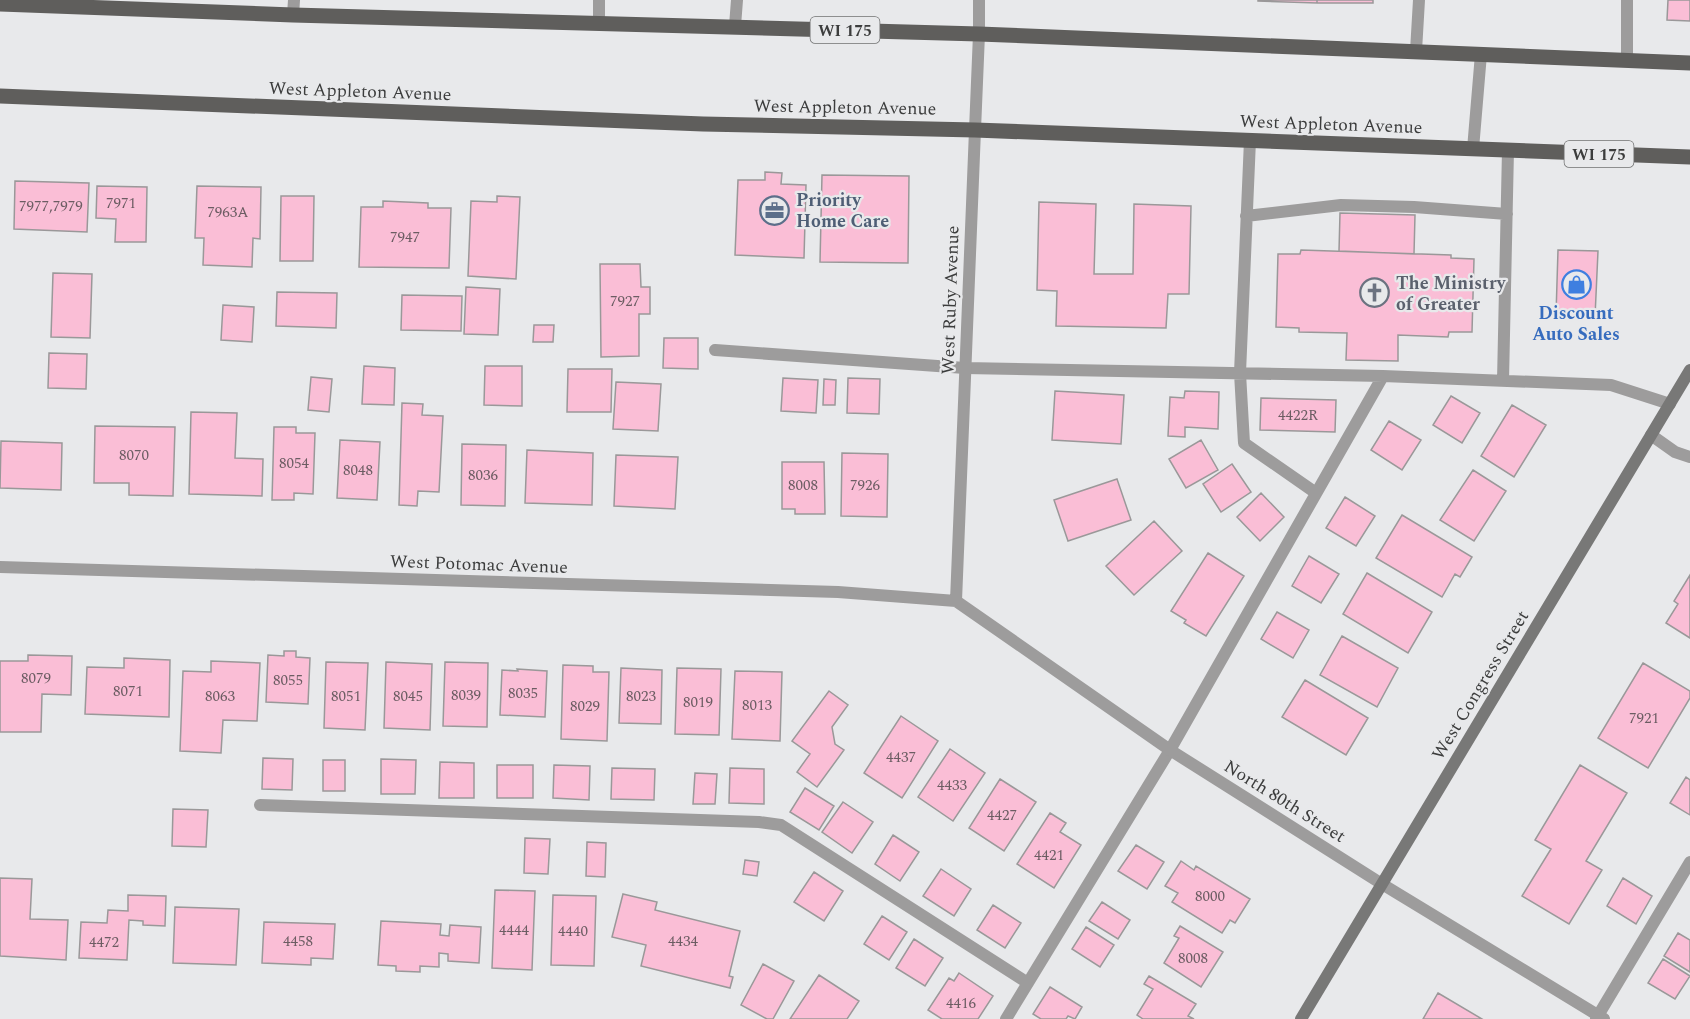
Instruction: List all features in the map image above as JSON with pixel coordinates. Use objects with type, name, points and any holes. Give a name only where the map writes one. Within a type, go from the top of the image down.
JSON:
[{"type":"main road","name":"WI 175","points":[[0,4],[293,7],[599,22],[979,34],[1690,63]]},
{"type":"main road","name":"West Appleton Avenue","points":[[0,96],[703,124],[975,130],[1690,158]]},
{"type":"street","points":[[599,0],[599,22]]},
{"type":"street","points":[[735,26],[736,0]]},
{"type":"street","name":"West Ruby Avenue","points":[[956,601],[979,0]]},
{"type":"street","points":[[1416,51],[1419,0]]},
{"type":"street","points":[[1627,0],[1627,60]]},
{"type":"street","points":[[1473,149],[1481,54]]},
{"type":"street","points":[[1250,140],[1240,373],[1244,443],[1316,493]]},
{"type":"street","points":[[1503,381],[1508,150]]},
{"type":"street","points":[[1246,216],[1341,205],[1414,207],[1507,214]]},
{"type":"street","points":[[716,350],[965,368],[1383,376],[1611,385],[1670,404]]},
{"type":"street","name":"West Congress Street","points":[[1300,1019],[1690,370]]},
{"type":"street","points":[[1006,1019],[1170,750],[1383,376]]},
{"type":"street","points":[[1651,435],[1675,452],[1690,457]]},
{"type":"street","name":"West Potomac Avenue","points":[[0,567],[826,592],[956,601]]},
{"type":"street","name":"North 80th Street","points":[[956,601],[1170,750],[1599,1018]]},
{"type":"street","points":[[260,805],[736,821],[781,825],[1028,983]]},
{"type":"street","points":[[1599,1018],[1690,862]]},
{"type":"building","points":[[1317,0],[1317,3],[1258,1]]},
{"type":"building","points":[[1317,0],[1373,0],[1373,3],[1317,3]]},
{"type":"building","points":[[1668,0],[1690,0],[1690,21],[1667,20]]},
{"type":"building","points":[[765,172],[782,173],[781,184],[806,185],[804,258],[735,255],[738,180],[765,180]]},
{"type":"building","points":[[822,175],[909,176],[908,263],[820,262]]},
{"type":"building","points":[[15,181],[89,183],[87,232],[14,229]]},
{"type":"building","points":[[97,186],[147,187],[146,242],[115,242],[116,219],[96,218]]},
{"type":"building","points":[[197,186],[261,187],[260,239],[253,238],[252,267],[203,265],[204,238],[195,238]]},
{"type":"building","points":[[281,196],[314,196],[313,261],[280,261]]},
{"type":"building","points":[[497,196],[520,197],[516,279],[468,276],[471,201],[497,202]]},
{"type":"building","points":[[383,201],[428,203],[428,208],[451,208],[449,268],[359,267],[361,207],[383,207]]},
{"type":"building","points":[[1039,202],[1096,204],[1094,274],[1133,274],[1134,204],[1191,206],[1189,294],[1168,294],[1166,328],[1056,326],[1057,291],[1037,290]]},
{"type":"building","points":[[1340,213],[1415,215],[1414,254],[1339,251]]},
{"type":"building","name":"The Ministry of Greater","points":[[1301,250],[1451,255],[1451,258],[1474,259],[1472,332],[1449,332],[1448,337],[1398,335],[1398,361],[1346,360],[1347,333],[1299,332],[1299,328],[1276,327],[1278,254],[1300,254]]},
{"type":"building","points":[[1558,250],[1598,251],[1595,317],[1556,315]]},
{"type":"building","points":[[600,264],[640,264],[641,287],[650,287],[650,314],[639,314],[639,356],[601,357]]},
{"type":"building","points":[[53,273],[92,274],[90,338],[51,337]]},
{"type":"building","points":[[466,287],[500,289],[498,335],[464,334]]},
{"type":"building","points":[[277,292],[337,293],[336,328],[276,326]]},
{"type":"building","points":[[402,295],[462,296],[461,331],[401,330]]},
{"type":"building","points":[[223,305],[254,307],[252,342],[221,340]]},
{"type":"building","points":[[534,325],[554,325],[553,342],[533,342]]},
{"type":"building","points":[[664,338],[698,338],[698,369],[663,368]]},
{"type":"building","points":[[49,353],[87,354],[86,389],[48,388]]},
{"type":"building","points":[[364,366],[395,368],[394,405],[362,404]]},
{"type":"building","points":[[485,366],[522,366],[522,406],[484,405]]},
{"type":"building","points":[[568,369],[612,369],[611,412],[567,412]]},
{"type":"building","points":[[311,377],[332,379],[329,412],[308,410]]},
{"type":"building","points":[[783,378],[818,380],[816,413],[781,411]]},
{"type":"building","points":[[848,378],[880,379],[879,414],[847,413]]},
{"type":"building","points":[[824,379],[836,380],[835,405],[823,405]]},
{"type":"building","points":[[616,382],[661,384],[658,431],[613,429]]},
{"type":"building","points":[[1055,391],[1124,395],[1121,444],[1052,440]]},
{"type":"building","points":[[1185,391],[1219,392],[1218,429],[1185,427],[1185,437],[1168,436],[1170,397],[1184,398]]},
{"type":"building","points":[[1451,396],[1480,413],[1462,443],[1433,425]]},
{"type":"building","points":[[1261,398],[1336,400],[1335,432],[1260,430]]},
{"type":"building","points":[[402,403],[423,404],[422,415],[443,416],[439,492],[418,491],[417,506],[399,505]]},
{"type":"building","points":[[1512,405],[1546,425],[1514,477],[1481,456]]},
{"type":"building","points":[[191,412],[237,413],[235,458],[263,459],[262,496],[189,494]]},
{"type":"building","points":[[1389,421],[1421,440],[1402,470],[1371,450]]},
{"type":"building","points":[[95,426],[175,427],[173,496],[129,495],[129,483],[94,483]]},
{"type":"building","points":[[274,427],[296,427],[296,433],[315,433],[313,494],[294,493],[294,500],[272,500]]},
{"type":"building","points":[[340,440],[380,442],[377,500],[337,498]]},
{"type":"building","points":[[1201,440],[1218,470],[1186,488],[1169,459]]},
{"type":"building","points":[[1,441],[62,443],[61,490],[0,488]]},
{"type":"building","points":[[462,444],[506,445],[505,506],[461,505]]},
{"type":"building","points":[[527,450],[593,453],[592,505],[525,503]]},
{"type":"building","points":[[842,453],[888,454],[887,517],[841,516]]},
{"type":"building","points":[[616,455],[678,457],[675,509],[614,506]]},
{"type":"building","points":[[782,462],[824,462],[825,514],[795,514],[795,509],[782,509]]},
{"type":"building","points":[[1232,464],[1251,492],[1221,512],[1203,484]]},
{"type":"building","points":[[1473,470],[1506,491],[1474,541],[1440,520]]},
{"type":"building","points":[[1117,479],[1131,520],[1068,541],[1054,500]]},
{"type":"building","points":[[1261,493],[1284,517],[1260,541],[1237,517]]},
{"type":"building","points":[[1345,497],[1375,516],[1356,546],[1326,528]]},
{"type":"building","points":[[1402,515],[1472,557],[1460,577],[1455,574],[1442,597],[1376,558]]},
{"type":"building","points":[[1154,521],[1182,551],[1134,595],[1106,566]]},
{"type":"building","points":[[1208,553],[1244,576],[1206,636],[1184,623],[1186,620],[1171,611]]},
{"type":"building","points":[[1309,556],[1339,574],[1321,603],[1292,586]]},
{"type":"building","points":[[1367,573],[1432,612],[1408,653],[1343,614]]},
{"type":"building","points":[[1690,575],[1690,638],[1666,623],[1678,604],[1674,601]]},
{"type":"building","points":[[1277,612],[1309,630],[1293,658],[1261,639]]},
{"type":"building","points":[[1342,636],[1398,668],[1377,707],[1320,675]]},
{"type":"building","points":[[284,651],[296,651],[296,657],[310,658],[308,704],[266,702],[268,655],[284,656]]},
{"type":"building","points":[[28,655],[72,656],[71,695],[42,694],[41,732],[0,732],[0,661],[28,661]]},
{"type":"building","points":[[124,658],[170,660],[169,717],[85,714],[87,667],[124,668]]},
{"type":"building","points":[[211,661],[260,663],[257,721],[223,720],[221,753],[180,751],[183,671],[211,672]]},
{"type":"building","points":[[326,662],[368,663],[365,730],[324,728]]},
{"type":"building","points":[[386,662],[432,664],[430,730],[384,728]]},
{"type":"building","points":[[445,662],[488,663],[487,727],[443,726]]},
{"type":"building","points":[[1643,663],[1690,691],[1690,698],[1648,768],[1598,738]]},
{"type":"building","points":[[563,665],[593,666],[593,672],[609,672],[607,741],[561,739]]},
{"type":"building","points":[[621,668],[662,670],[661,724],[619,723]]},
{"type":"building","points":[[677,668],[721,669],[719,735],[675,734]]},
{"type":"building","points":[[517,669],[547,671],[545,717],[500,715],[502,670],[518,671]]},
{"type":"building","points":[[735,671],[782,672],[780,741],[732,739]]},
{"type":"building","points":[[1305,680],[1368,718],[1346,755],[1282,717]]},
{"type":"building","points":[[829,691],[848,705],[832,727],[835,744],[844,750],[817,787],[797,772],[810,754],[792,741]]},
{"type":"building","points":[[901,716],[938,741],[902,798],[864,773]]},
{"type":"building","points":[[950,749],[985,773],[953,821],[918,797]]},
{"type":"building","points":[[263,758],[293,759],[292,790],[262,789]]},
{"type":"building","points":[[381,759],[416,760],[415,794],[381,794]]},
{"type":"building","points":[[323,760],[345,760],[345,791],[323,791]]},
{"type":"building","points":[[440,762],[474,763],[474,798],[439,798]]},
{"type":"building","points":[[497,765],[533,765],[533,798],[497,798]]},
{"type":"building","points":[[554,765],[590,766],[589,800],[553,798]]},
{"type":"building","points":[[1580,765],[1627,793],[1586,861],[1602,870],[1569,924],[1522,896],[1551,849],[1535,840]]},
{"type":"building","points":[[612,768],[655,769],[654,800],[611,799]]},
{"type":"building","points":[[730,768],[764,769],[764,804],[729,803]]},
{"type":"building","points":[[695,773],[717,774],[715,804],[693,804]]},
{"type":"building","points":[[1686,777],[1690,780],[1690,815],[1670,803]]},
{"type":"building","points":[[1000,779],[1036,802],[1004,851],[969,828]]},
{"type":"building","points":[[805,788],[834,806],[819,830],[790,812]]},
{"type":"building","points":[[843,802],[873,822],[852,853],[822,832]]},
{"type":"building","points":[[173,809],[208,810],[206,847],[172,846]]},
{"type":"building","points":[[1050,813],[1066,823],[1060,832],[1081,845],[1054,888],[1017,864]]},
{"type":"building","points":[[893,835],[919,852],[900,881],[875,864]]},
{"type":"building","points":[[525,838],[550,839],[548,874],[524,873]]},
{"type":"building","points":[[587,842],[606,843],[605,877],[586,876]]},
{"type":"building","points":[[1136,845],[1164,862],[1147,889],[1118,871]]},
{"type":"building","points":[[745,860],[759,862],[757,876],[743,874]]},
{"type":"building","points":[[1181,861],[1194,870],[1196,866],[1250,899],[1235,923],[1230,920],[1222,933],[1172,902],[1178,893],[1165,886]]},
{"type":"building","points":[[941,869],[971,889],[954,916],[923,896]]},
{"type":"building","points":[[814,872],[843,891],[824,921],[794,902]]},
{"type":"building","points":[[0,878],[32,879],[30,919],[68,920],[66,960],[0,956]]},
{"type":"building","points":[[1623,878],[1652,896],[1636,924],[1607,906]]},
{"type":"building","points":[[495,890],[535,891],[532,970],[492,968]]},
{"type":"building","points":[[623,894],[657,902],[655,910],[740,931],[729,976],[733,977],[730,988],[641,966],[646,945],[612,937]]},
{"type":"building","points":[[128,895],[166,896],[165,926],[143,925],[143,921],[129,920],[127,960],[79,958],[81,922],[107,923],[108,910],[128,911]]},
{"type":"building","points":[[553,895],[596,896],[594,966],[551,965]]},
{"type":"building","points":[[1102,902],[1130,920],[1118,939],[1089,921]]},
{"type":"building","points":[[993,905],[1021,923],[1005,948],[977,930]]},
{"type":"building","points":[[175,907],[239,909],[236,965],[173,963]]},
{"type":"building","points":[[882,916],[907,932],[889,960],[864,944]]},
{"type":"building","points":[[381,921],[441,924],[440,935],[449,936],[450,925],[481,927],[479,963],[448,961],[448,954],[439,953],[439,967],[420,966],[420,972],[396,971],[396,966],[378,965]]},
{"type":"building","points":[[264,922],[335,924],[333,959],[311,958],[311,965],[262,963]]},
{"type":"building","points":[[1180,926],[1223,952],[1201,987],[1164,963],[1179,938],[1174,936]]},
{"type":"building","points":[[1086,927],[1114,945],[1100,967],[1072,949]]},
{"type":"building","points":[[1678,933],[1690,940],[1690,972],[1664,956]]},
{"type":"building","points":[[914,939],[943,958],[925,986],[896,968]]},
{"type":"building","points":[[1663,959],[1690,976],[1675,999],[1648,983]]},
{"type":"building","points":[[763,964],[794,981],[773,1019],[767,1019],[741,1005]]},
{"type":"building","points":[[959,973],[993,996],[978,1019],[942,1019],[928,1010],[949,978],[954,981]]},
{"type":"building","points":[[819,975],[859,1001],[847,1019],[790,1019]]},
{"type":"building","points":[[1149,976],[1196,1004],[1188,1016],[1194,1019],[1143,1019],[1137,1015],[1153,989],[1144,984]]},
{"type":"building","points":[[1050,987],[1082,1007],[1075,1019],[1068,1016],[1066,1019],[1041,1019],[1033,1014]]},
{"type":"building","points":[[1438,993],[1482,1019],[1423,1019]]},
{"type":"place","name":"Priority Home Care","points":[[775,210]]},
{"type":"place","name":"Discount Auto Sales","points":[[1576,284]]},
{"type":"place","name":"The Ministry of Greater","points":[[1375,293]]}]
